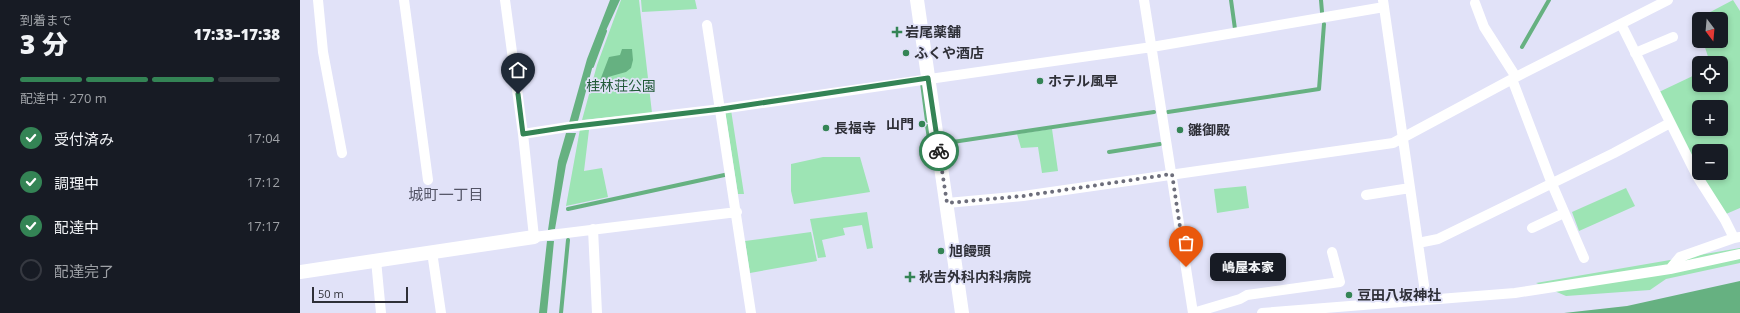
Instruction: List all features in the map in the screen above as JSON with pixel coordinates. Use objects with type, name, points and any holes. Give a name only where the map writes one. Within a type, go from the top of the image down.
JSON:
[{"type":"street","points":[[318,0],[323,52],[342,153]]},
{"type":"street","points":[[404,0],[428,180]]},
{"type":"street","points":[[505,0],[523,134],[541,236]]},
{"type":"street","points":[[917,0],[962,313]]},
{"type":"street","points":[[1144,0],[1193,313],[1240,299],[1247,295],[1340,282],[1332,252]]},
{"type":"street","points":[[947,203],[1023,196],[1393,143],[1403,136],[1514,78],[1668,0]]},
{"type":"street","points":[[523,134],[568,127],[721,109],[928,78],[1152,47],[1384,3],[1426,299]]},
{"type":"street","points":[[1475,3],[1484,27],[1514,78],[1552,184],[1584,258]]},
{"type":"street","points":[[1621,24],[1697,176],[1737,238],[1680,257],[1670,269]]},
{"type":"street","points":[[707,25],[737,212],[751,313]]},
{"type":"street","points":[[1635,53],[1673,37]]},
{"type":"street","points":[[1418,243],[1438,239],[1552,184],[1670,123]]},
{"type":"street","points":[[1366,195],[1410,188]]},
{"type":"street","points":[[300,272],[541,236],[737,212]]},
{"type":"street","points":[[1532,228],[1564,213]]},
{"type":"street","points":[[593,229],[597,313]]},
{"type":"street","points":[[432,252],[441,313]]},
{"type":"street","points":[[1262,313],[1515,293],[1670,269],[1740,254]]},
{"type":"street","points":[[376,260],[382,313]]},
{"type":"green space","name":"桂林荘公園","points":[[621,0],[639,0],[652,113],[582,120],[597,65]]},
{"type":"green space","points":[[641,0],[695,0],[697,9],[642,12]]},
{"type":"green space","points":[[1733,0],[1740,11],[1740,208],[1726,214],[1703,180],[1728,180],[1728,144],[1692,144],[1692,160],[1659,92],[1692,76],[1692,92],[1728,92],[1728,56],[1708,56],[1705,48],[1728,48],[1728,12],[1710,12]]},
{"type":"green space","points":[[731,110],[744,194],[738,194],[725,111]]},
{"type":"green space","points":[[580,129],[589,130],[584,171],[602,168],[608,197],[566,206]]},
{"type":"green space","points":[[1052,129],[1058,171],[1042,173],[1038,147],[1021,148],[1017,134]]},
{"type":"green space","points":[[823,157],[860,157],[870,192],[794,204],[791,191],[791,164]]},
{"type":"green space","points":[[1246,186],[1249,208],[1217,213],[1214,189]]},
{"type":"green space","points":[[1626,188],[1635,206],[1579,231],[1572,212]]},
{"type":"green space","points":[[867,212],[873,248],[867,249],[862,225],[843,228],[845,235],[822,240],[826,257],[818,258],[810,219]]},
{"type":"green space","points":[[811,232],[817,261],[750,273],[745,241]]},
{"type":"green space","points":[[1740,248],[1740,263],[1666,279],[1650,290],[1566,296],[1536,283]]},
{"type":"shaded area","points":[[610,0],[620,0],[597,50],[578,121],[569,123],[587,59]]},
{"type":"shaded area","points":[[622,49],[632,49],[633,60],[631,68],[626,72],[608,77],[607,89],[599,90],[599,83],[609,57],[620,55]]},
{"type":"shaded area","points":[[566,133],[576,133],[566,165],[555,229],[548,230],[558,161]]},
{"type":"shaded area","points":[[547,241],[554,241],[547,313],[539,313]]},
{"type":"shaded area","points":[[1740,281],[1740,313],[1564,313],[1627,306]]},
{"type":"waterway","points":[[1231,0],[1235,29]]},
{"type":"waterway","points":[[1321,0],[1322,12]]},
{"type":"waterway","points":[[1522,47],[1549,0]]},
{"type":"waterway","points":[[1168,112],[1319,89],[1324,24]]},
{"type":"waterway","points":[[592,66],[605,31]]},
{"type":"waterway","points":[[922,83],[927,121]]},
{"type":"waterway","points":[[946,143],[1154,112]]},
{"type":"waterway","points":[[927,126],[930,145]]},
{"type":"waterway","points":[[1109,152],[1160,144]]},
{"type":"waterway","points":[[568,209],[729,174]]},
{"type":"waterway","points":[[561,313],[568,240]]},
{"type":"way so far","points":[[939,151],[947,203],[1023,196],[1172,174],[1186,267]]},
{"type":"place","name":"岩尾薬舗","points":[[897,32]]},
{"type":"place","name":"ふくや酒店","points":[[906,53]]},
{"type":"place","name":"ホテル風早","points":[[1040,81]]},
{"type":"place","name":"山門","points":[[922,124]]},
{"type":"place","name":"長福寺","points":[[826,128]]},
{"type":"place","name":"雛御殿","points":[[1180,130]]},
{"type":"place","name":"旭饅頭","points":[[941,251]]},
{"type":"place","name":"嶋屋本家","points":[[1186,267]]},
{"type":"place","name":"秋吉外科内科病院","points":[[910,277]]},
{"type":"place","name":"豆田八坂神社","points":[[1349,295]]},
{"type":"district","name":"城町一丁目","points":[[446,195]]},
{"type":"route","points":[[518,94],[523,134],[568,127],[721,109],[928,78],[939,151]]}]
